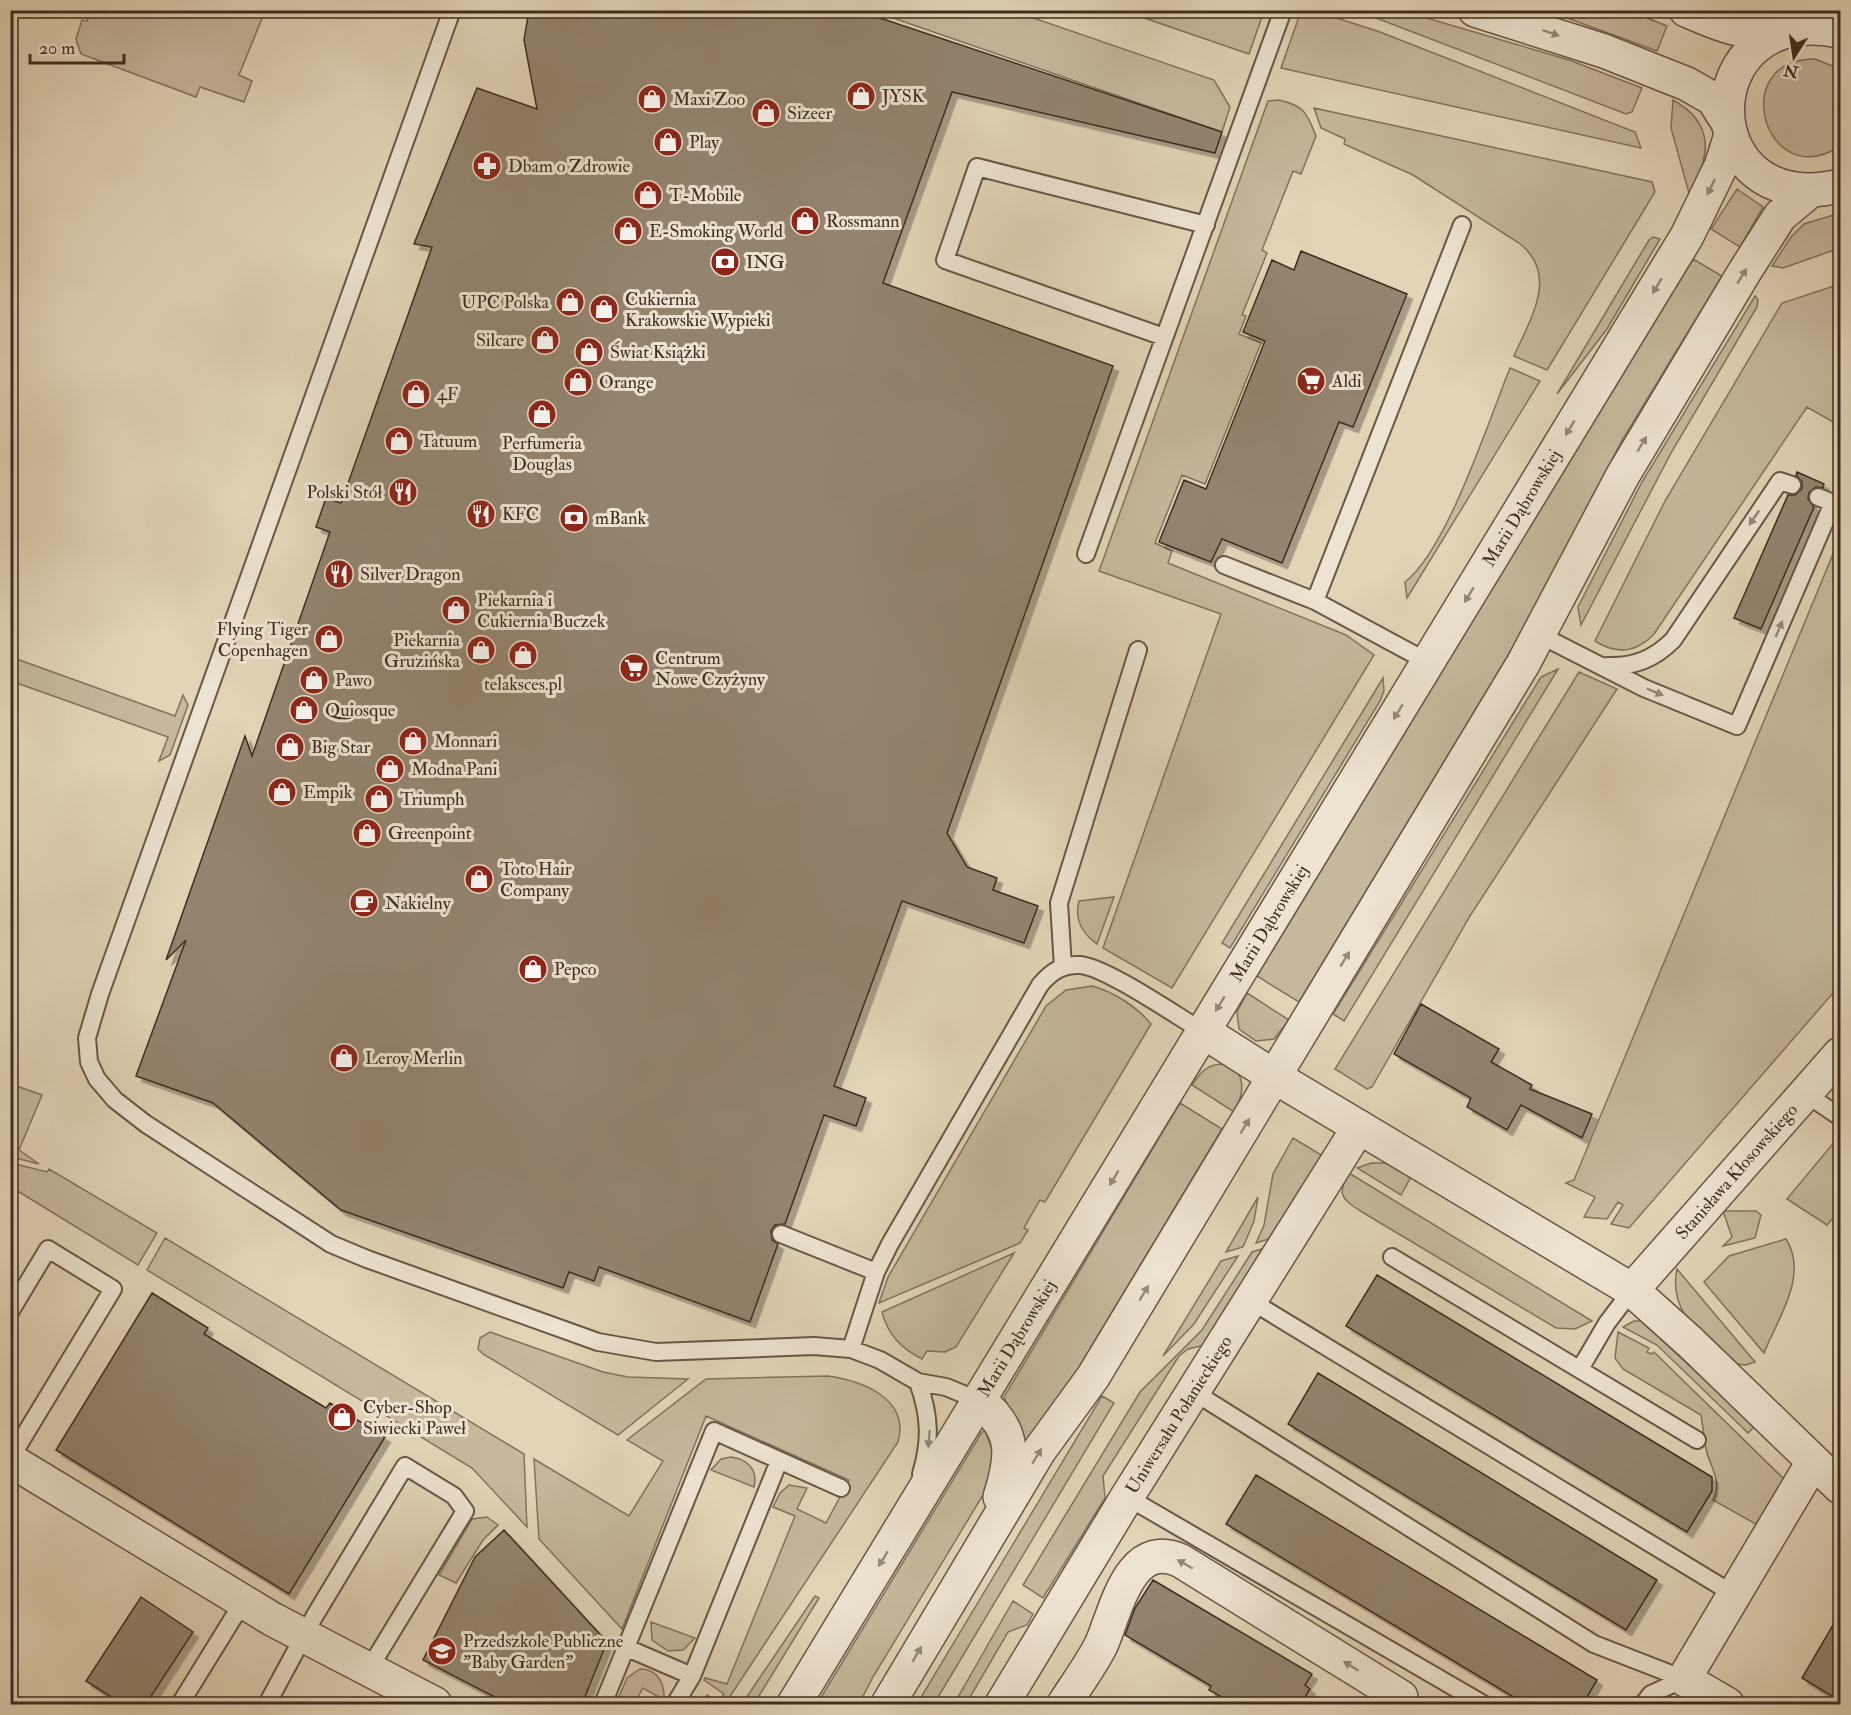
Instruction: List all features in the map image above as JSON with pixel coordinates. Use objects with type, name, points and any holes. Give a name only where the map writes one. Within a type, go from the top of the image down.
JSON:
[{"type":"street","points":[[1475,10],[1604,51],[1687,84],[1713,99],[1745,159],[1763,176],[1785,187],[1825,188]]},
{"type":"street","points":[[1686,10],[1732,29],[1752,33],[1832,22]]},
{"type":"street","name":"Marii Dąbrowskiej","points":[[794,1704],[1687,236],[1721,166],[1729,128],[1730,84],[1736,69],[1756,41],[1775,31]]},
{"type":"street","points":[[888,1704],[1039,1451],[1093,1377],[1540,635],[1623,475],[1739,282],[1780,216],[1825,188]]},
{"type":"street","points":[[1204,1032],[1275,1077],[1632,1290],[1690,1342],[1840,1487]]},
{"type":"street","name":"Stanisława Kłosowskiego","points":[[1632,1290],[1840,1054]]},
{"type":"street","name":"Uniwersału Połanieckiego","points":[[1002,1704],[1127,1497],[1359,1127]]},
{"type":"street","points":[[980,1401],[1006,1432],[1010,1449],[1007,1472],[985,1542]]},
{"type":"street","points":[[10,1460],[243,1602],[435,1704]]},
{"type":"street","points":[[1727,1704],[1684,1679],[1813,1462]]},
{"type":"street","points":[[1065,1704],[1101,1644],[1112,1610],[1143,1561],[1158,1555],[1172,1557],[1399,1701]]},
{"type":"lane","points":[[452,10],[100,994],[87,1038],[89,1062],[106,1090],[133,1115],[316,1235],[367,1259],[598,1342],[624,1348],[691,1352],[814,1346],[852,1349],[880,1360],[918,1382],[946,1387],[980,1401]]},
{"type":"lane","points":[[1086,554],[1283,10]]},
{"type":"lane","points":[[1164,337],[945,260],[977,167],[1206,225]]},
{"type":"lane","points":[[1315,602],[1462,225]]},
{"type":"lane","points":[[1603,665],[1636,664],[1663,650],[1673,640],[1780,481],[1792,485]]},
{"type":"lane","points":[[1540,635],[1603,665],[1644,688],[1737,726],[1833,503],[1818,497]]},
{"type":"lane","points":[[1224,565],[1315,602],[1428,662]]},
{"type":"lane","points":[[1063,967],[1059,903],[1138,650]]},
{"type":"lane","points":[[852,1349],[876,1272],[1040,985],[1049,974],[1063,967],[1081,965],[1097,970],[1204,1032]]},
{"type":"lane","points":[[1806,1094],[1840,1117]]},
{"type":"lane","points":[[782,1234],[876,1272]]},
{"type":"lane","points":[[10,1312],[48,1249],[113,1289],[10,1460]]},
{"type":"lane","points":[[1392,1257],[1697,1440]]},
{"type":"lane","points":[[1580,1369],[1607,1323],[1632,1290]]},
{"type":"lane","points":[[1251,1301],[1735,1595]]},
{"type":"lane","points":[[910,1514],[929,1441],[927,1408],[918,1382]]},
{"type":"lane","points":[[1194,1392],[1593,1644],[1684,1679]]},
{"type":"lane","points":[[603,1704],[714,1431],[842,1488]]},
{"type":"lane","points":[[675,1704],[692,1676],[779,1461]]},
{"type":"lane","points":[[267,1704],[304,1636],[405,1466],[454,1496],[465,1511],[369,1668]]},
{"type":"lane","points":[[1127,1497],[1483,1704]]},
{"type":"lane","points":[[180,1704],[243,1602]]},
{"type":"lane","points":[[627,1648],[692,1676]]},
{"type":"lane","points":[[1643,1704],[1651,1694],[1684,1679]]},
{"type":"shaded area","points":[[91,11],[265,11],[239,75],[252,81],[244,102],[200,87],[196,97],[81,54],[76,39],[82,20],[87,21]]},
{"type":"shaded area","points":[[873,11],[1013,11],[1214,80],[1230,107],[1222,132]]},
{"type":"shaded area","points":[[1124,11],[1264,11],[1249,54]]},
{"type":"shaded area","points":[[1301,11],[1315,11],[1380,32],[1635,132],[1641,148],[1281,68]]},
{"type":"shaded area","points":[[1358,11],[1403,11],[1569,60],[1642,88],[1632,112],[1626,114]]},
{"type":"shaded area","points":[[1548,11],[1630,11],[1667,26],[1657,51]]},
{"type":"shaded area","points":[[1815,59],[1840,69],[1840,146],[1814,156],[1792,153],[1776,140],[1766,121],[1764,99],[1771,79],[1787,65]]},
{"type":"shaded area","points":[[1279,100],[1300,108],[1316,136],[1301,174],[1293,171],[1262,250],[1267,253],[1242,315],[1246,316],[1239,334],[1261,343],[1205,484],[1182,475],[1155,543],[1172,551],[1168,563],[1346,635],[1374,655],[1172,988],[1103,948],[1221,614],[1099,571],[1268,101]]},
{"type":"shaded area","points":[[1673,100],[1687,109],[1696,119],[1705,142],[1702,167],[1689,193],[1671,128]]},
{"type":"shaded area","points":[[1314,108],[1652,182],[1655,192],[1547,370],[1514,356],[1538,298],[1540,283],[1538,269],[1531,256],[1519,243],[1413,175],[1344,144],[1345,139],[1321,128]]},
{"type":"shaded area","points":[[1737,189],[1763,207],[1740,247],[1711,229]]},
{"type":"shaded area","points":[[1840,213],[1840,248],[1783,268],[1772,266],[1791,237],[1804,224]]},
{"type":"shaded area","points":[[1653,237],[1660,239],[1607,329],[1557,394],[1649,240]]},
{"type":"shaded area","points":[[1693,259],[1722,276],[1621,442],[1521,634],[1299,1002],[1257,976]]},
{"type":"shaded area","points":[[1840,284],[1840,426],[1807,407],[1654,634],[1640,645],[1626,650],[1611,648],[1595,641],[1665,501],[1782,303]]},
{"type":"shaded area","points":[[1755,296],[1758,300],[1757,307],[1671,453],[1581,625],[1578,607],[1642,482]]},
{"type":"shaded area","points":[[1510,368],[1540,381],[1407,598],[1405,582],[1421,566],[1451,514],[1479,450]]},
{"type":"shaded area","points":[[1840,537],[1840,985],[1629,1228],[1611,1224],[1623,1205],[1618,1202],[1607,1219],[1584,1217],[1595,1197],[1566,1183],[1574,1180]]},
{"type":"shaded area","points":[[11,657],[175,716],[183,695],[188,705],[170,755],[159,761],[168,737],[14,682],[11,689]]},
{"type":"shaded area","points":[[1558,669],[1344,1021],[1333,1014],[1541,677]]},
{"type":"shaded area","points":[[1579,672],[1617,689],[1470,916],[1372,1087],[1367,1089],[1335,1069]]},
{"type":"shaded area","points":[[1383,678],[1384,691],[1380,701],[1230,948],[1222,943]]},
{"type":"shaded area","points":[[1114,897],[1097,944],[1080,926],[1079,901]]},
{"type":"shaded area","points":[[1092,986],[1124,1001],[1139,1011],[1151,1024],[1045,1202],[1040,1200],[1024,1228],[1028,1230],[1020,1243],[879,1303],[888,1277],[1046,1006],[1066,990]]},
{"type":"shaded area","points":[[1247,993],[1289,1020],[1274,1039],[1256,1041],[1239,1029],[1237,1012]]},
{"type":"shaded area","points":[[1223,1064],[1237,1072],[1242,1084],[1240,1098],[1234,1112],[1192,1085],[1204,1070]]},
{"type":"shaded area","points":[[11,1084],[42,1095],[19,1150],[39,1164],[11,1157]]},
{"type":"shaded area","points":[[1180,1103],[1222,1129],[1028,1452],[1004,1397]]},
{"type":"shaded area","points":[[1840,1135],[1840,1209],[1827,1225],[1787,1199]]},
{"type":"shaded area","points":[[1293,1138],[1323,1156],[1272,1238],[1256,1243],[1264,1225],[1273,1174]]},
{"type":"shaded area","points":[[11,1163],[47,1172],[49,1169],[157,1233],[138,1265],[11,1187]]},
{"type":"shaded area","points":[[1371,1163],[1387,1163],[1412,1175],[1401,1195],[1357,1168]]},
{"type":"shaded area","points":[[1349,1173],[1592,1321],[1575,1329],[1556,1328],[1362,1212],[1343,1196],[1343,1187]]},
{"type":"shaded area","points":[[1258,1197],[1254,1221],[1243,1247],[1226,1252]]},
{"type":"shaded area","points":[[1723,1211],[1756,1211],[1761,1215],[1755,1238],[1723,1246],[1732,1237]]},
{"type":"shaded area","points":[[165,1238],[524,1454],[527,1527],[472,1468],[147,1270]]},
{"type":"shaded area","points":[[1786,1239],[1792,1253],[1793,1282],[1764,1353],[1704,1282],[1729,1256]]},
{"type":"shaded area","points":[[1265,1248],[1205,1345],[1188,1349],[1179,1356],[1103,1476],[1105,1498],[1043,1598],[1023,1585],[1140,1392],[1202,1330],[1252,1252]]},
{"type":"shaded area","points":[[1014,1253],[956,1347],[945,1352],[927,1351],[922,1359],[902,1345],[888,1328],[882,1312]]},
{"type":"shaded area","points":[[1238,1256],[1194,1324],[1163,1356],[1221,1261]]},
{"type":"shaded area","points":[[1677,1269],[1755,1362],[1746,1365],[1735,1364],[1691,1323],[1678,1299],[1675,1285]]},
{"type":"shaded area","points":[[1634,1321],[1641,1321],[1755,1426],[1748,1433],[1657,1345],[1623,1327]]},
{"type":"shaded area","points":[[490,1332],[603,1372],[628,1377],[688,1379],[618,1435],[483,1354],[478,1349],[480,1338]]},
{"type":"shaded area","points":[[1618,1332],[1649,1348],[1647,1352],[1652,1354],[1654,1352],[1785,1480],[1761,1527],[1713,1500],[1717,1487],[1706,1449],[1701,1415],[1623,1369],[1615,1358]]},
{"type":"shaded area","points":[[828,1376],[855,1382],[881,1395],[897,1414],[900,1427],[898,1442],[725,1704],[703,1704],[707,1695],[718,1703],[724,1694],[704,1680],[705,1678],[727,1684],[795,1516],[773,1507],[780,1493],[789,1485],[807,1488],[797,1509],[826,1523],[849,1480],[706,1416],[622,1629],[539,1539],[534,1459],[629,1516],[663,1461],[627,1440],[706,1379]]},
{"type":"shaded area","points":[[1102,1396],[1114,1403],[934,1704],[917,1704]]},
{"type":"shaded area","points":[[985,1431],[994,1454],[986,1490],[859,1704],[817,1704],[982,1432]]},
{"type":"shaded area","points":[[731,1457],[742,1460],[750,1466],[754,1475],[754,1487],[711,1470],[721,1459]]},
{"type":"shaded area","points":[[487,1517],[498,1525],[483,1540],[456,1583],[439,1575],[472,1519]]},
{"type":"shaded area","points":[[815,1596],[819,1598],[754,1704],[742,1704]]},
{"type":"shaded area","points":[[1013,1601],[1033,1614],[1027,1625],[1008,1632],[966,1704],[954,1704]]},
{"type":"shaded area","points":[[651,1622],[695,1638],[683,1650],[668,1651],[652,1640]]},
{"type":"shaded area","points":[[640,1669],[651,1672],[659,1678],[662,1683],[664,1700],[643,1688],[634,1704],[616,1704],[627,1678]]},
{"type":"building","name":"Centrum Nowe Czyżyny","points":[[529,10],[856,10],[1222,132],[1215,153],[952,92],[883,283],[1113,366],[947,833],[967,867],[997,878],[993,890],[1038,906],[1024,943],[902,901],[834,1086],[866,1098],[856,1126],[824,1115],[785,1224],[775,1225],[771,1231],[772,1240],[778,1244],[750,1322],[599,1267],[594,1281],[569,1272],[563,1288],[341,1210],[213,1103],[136,1076],[186,940],[166,960],[245,736],[252,756],[330,532],[316,527],[326,498],[341,503],[432,247],[414,244],[477,88],[537,109],[524,40]]},
{"type":"building","name":"Aldi","points":[[1301,251],[1407,294],[1353,427],[1339,422],[1282,563],[1222,539],[1211,562],[1159,542],[1184,480],[1206,489],[1265,341],[1243,332],[1272,260],[1294,270]]},
{"type":"building","points":[[1797,472],[1824,484],[1823,488],[1816,487],[1809,493],[1808,499],[1814,507],[1761,629],[1734,618],[1788,495],[1795,495],[1802,489],[1802,482],[1796,475]]},
{"type":"building","points":[[1421,1004],[1499,1049],[1491,1062],[1532,1085],[1530,1089],[1592,1114],[1582,1138],[1521,1105],[1507,1130],[1467,1107],[1471,1098],[1394,1054]]},
{"type":"building","points":[[1377,1275],[1712,1477],[1712,1491],[1687,1532],[1346,1326]]},
{"type":"building","points":[[152,1293],[208,1328],[204,1334],[326,1408],[330,1403],[385,1437],[289,1594],[56,1450]]},
{"type":"building","points":[[1318,1373],[1657,1580],[1626,1630],[1288,1424]]},
{"type":"building","points":[[1256,1475],[1597,1680],[1583,1704],[1525,1704],[1226,1524]]},
{"type":"building","points":[[504,1530],[607,1642],[582,1704],[508,1704],[423,1660],[475,1557]]},
{"type":"building","points":[[1153,1580],[1312,1674],[1305,1685],[1310,1689],[1301,1704],[1234,1704],[1209,1690],[1211,1686],[1125,1635],[1135,1608]]},
{"type":"building","points":[[141,1597],[193,1632],[146,1704],[122,1704],[86,1681]]},
{"type":"building","points":[[1840,1613],[1840,1701],[1802,1678]]},
{"type":"place","name":"JYSK","points":[[861,96]]},
{"type":"place","name":"Maxi Zoo","points":[[652,99]]},
{"type":"place","name":"Sizeer","points":[[766,113]]},
{"type":"place","name":"Play","points":[[668,142]]},
{"type":"place","name":"Dbam o Zdrowie","points":[[487,166]]},
{"type":"place","name":"T-Mobile","points":[[648,195]]},
{"type":"place","name":"Rossmann","points":[[805,221]]},
{"type":"place","name":"E-Smoking World","points":[[628,231]]},
{"type":"place","name":"ING","points":[[725,262]]},
{"type":"place","name":"UPC Polska","points":[[570,302]]},
{"type":"place","name":"Cukiernia Krakowskie Wypieki","points":[[604,309]]},
{"type":"place","name":"Silcare","points":[[545,340]]},
{"type":"place","name":"Świat Książki","points":[[589,352]]},
{"type":"place","name":"Aldi","points":[[1311,381]]},
{"type":"place","name":"Orange","points":[[578,382]]},
{"type":"place","name":"4F","points":[[416,394]]},
{"type":"place","name":"Perfumeria Douglas","points":[[542,414]]},
{"type":"place","name":"Tatuum","points":[[399,441]]},
{"type":"place","name":"Polski Stół","points":[[403,492]]},
{"type":"place","name":"KFC","points":[[481,514]]},
{"type":"place","name":"mBank","points":[[574,518]]},
{"type":"place","name":"Silver Dragon","points":[[339,574]]},
{"type":"place","name":"Piekarnia i Cukiernia Buczek","points":[[456,610]]},
{"type":"place","name":"Flying Tiger Copenhagen","points":[[329,639]]},
{"type":"place","name":"Piekarnia Gruzińska","points":[[481,650]]},
{"type":"place","name":"telaksces.pl","points":[[523,655]]},
{"type":"place","name":"Centrum Nowe Czyżyny","points":[[634,668]]},
{"type":"place","name":"Pawo","points":[[314,680]]},
{"type":"place","name":"Quiosque","points":[[304,710]]},
{"type":"place","name":"Monnari","points":[[413,741]]},
{"type":"place","name":"Big Star","points":[[290,747]]},
{"type":"place","name":"Modna Pani","points":[[390,769]]},
{"type":"place","name":"Empik","points":[[282,792]]},
{"type":"place","name":"Triumph","points":[[379,799]]},
{"type":"place","name":"Greenpoint","points":[[367,833]]},
{"type":"place","name":"Toto Hair Company","points":[[479,879]]},
{"type":"place","name":"Nakielny","points":[[364,903]]},
{"type":"place","name":"Pepco","points":[[533,969]]},
{"type":"place","name":"Leroy Merlin","points":[[344,1058]]},
{"type":"place","name":"Cyber-Shop Siwiecki Paweł","points":[[342,1417]]},
{"type":"place","name":"Przedszkole Publiczne \"Baby Garden\"","points":[[442,1651]]}]
